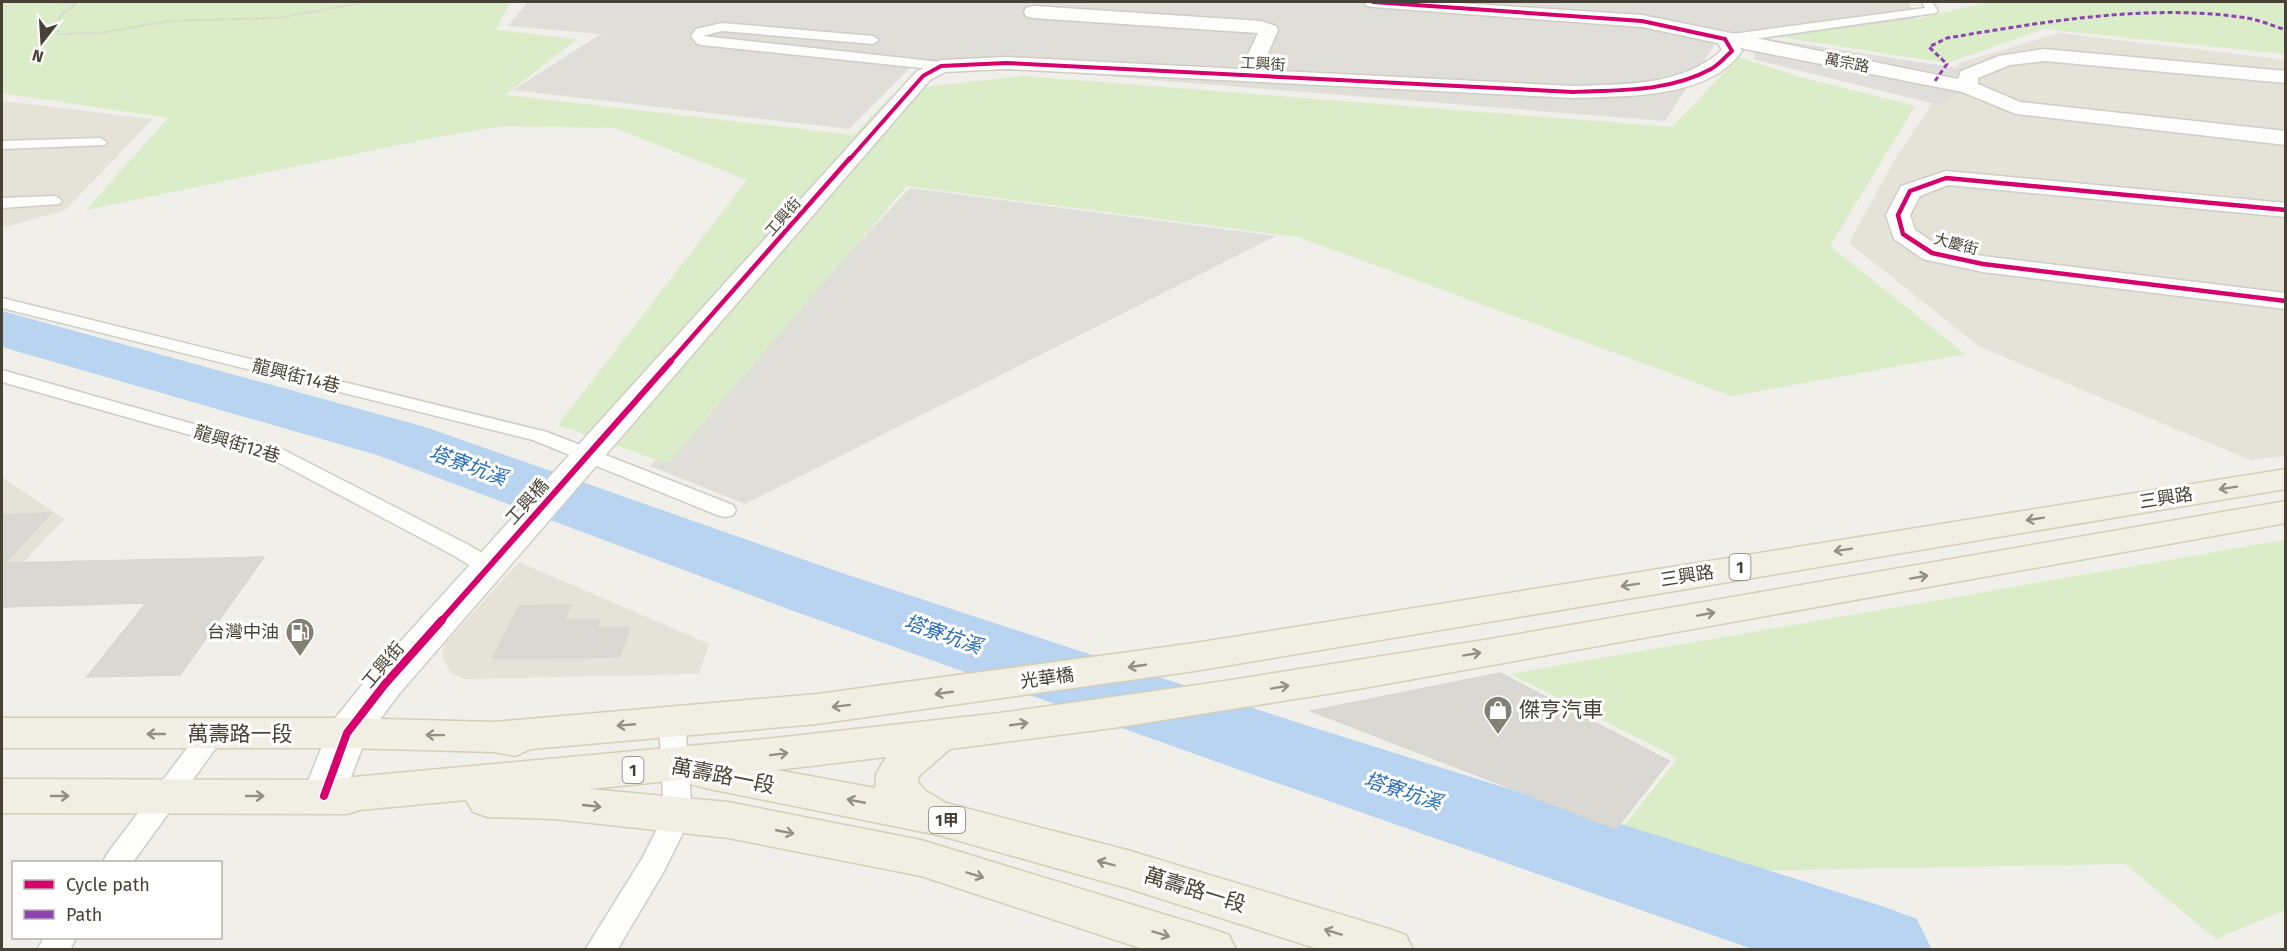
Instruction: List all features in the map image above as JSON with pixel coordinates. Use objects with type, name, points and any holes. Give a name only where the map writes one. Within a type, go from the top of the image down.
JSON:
[{"type":"main road","name":"三興路","points":[[1195,657],[2286,479]]},
{"type":"main road","name":"三興路","points":[[940,735],[1223,696],[2286,512]]},
{"type":"main road","name":"光華橋","points":[[672,721],[899,700],[1195,657]]},
{"type":"main road","name":"1","points":[[494,736],[672,721]]},
{"type":"main road","name":"萬壽路一段","points":[[2,733],[347,733],[494,736],[675,766],[938,818],[1127,869],[1389,950]]},
{"type":"main road","name":"1","points":[[2,796],[324,796],[675,766],[940,735]]},
{"type":"main road","points":[[938,818],[911,803],[896,788],[897,774],[905,763],[940,735]]},
{"type":"main road","name":"1甲","points":[[324,796],[555,802],[728,820],[921,858],[1212,950]]},
{"type":"street","points":[[1373,2],[1642,21],[1725,39]]},
{"type":"street","points":[[1033,12],[1166,28],[1254,25],[1269,30],[1248,75]]},
{"type":"street","name":"工興街","points":[[588,456],[923,76],[941,66],[1006,63],[1573,92],[1632,90],[1670,84],[1711,69],[1732,51],[1725,39]]},
{"type":"street","name":"萬宗路","points":[[1725,39],[1968,87]]},
{"type":"street","points":[[2286,77],[2044,55],[2006,60],[1968,75],[1968,87],[2016,108],[2286,138]]},
{"type":"street","name":"大慶街","points":[[2286,210],[1946,178],[1910,191],[1898,215],[1903,234],[1932,253],[1983,264],[2286,301]]},
{"type":"street","name":"工興橋","points":[[489,567],[588,456]]},
{"type":"street","name":"工興街","points":[[324,796],[347,733],[385,684],[489,567]]},
{"type":"lane","points":[[1725,39],[1932,11],[1927,2]]},
{"type":"lane","points":[[873,40],[722,27],[700,32],[697,36],[701,41],[941,66]]},
{"type":"lane","points":[[2,145],[100,142]]},
{"type":"lane","points":[[2,203],[54,201]]},
{"type":"lane","name":"龍興街14巷","points":[[2,303],[540,436],[725,510]]},
{"type":"lane","name":"龍興街12巷","points":[[2,376],[275,453],[489,567]]},
{"type":"lane","points":[[600,950],[653,865],[678,815],[672,721]]},
{"type":"lane","points":[[118,861],[212,734]]},
{"type":"path","points":[[46,2],[76,4],[61,15],[56,29],[60,34],[70,35],[128,29],[167,21],[277,18],[367,2]]},
{"type":"shaded area","points":[[528,2],[1909,2],[1917,23],[1715,44],[1665,121],[917,61],[849,129],[513,90],[601,34],[508,26]]},
{"type":"shaded area","points":[[2059,33],[2285,60],[2285,456],[2250,460],[1980,347],[1849,243],[1895,159],[1959,63]]},
{"type":"shaded area","points":[[1770,39],[1964,69],[1957,82],[1760,44]]},
{"type":"shaded area","points":[[1756,49],[1958,90],[1944,106],[1753,59]]},
{"type":"shaded area","points":[[2,101],[153,119],[65,210],[2,228]]},
{"type":"shaded area","points":[[910,188],[1276,236],[745,504],[650,466]]},
{"type":"shaded area","points":[[2,477],[64,519],[2,585]]},
{"type":"shaded area","points":[[519,562],[709,644],[699,674],[464,679],[450,672],[442,655],[445,644]]},
{"type":"green space","points":[[2,2],[510,2],[496,30],[577,39],[505,95],[853,135],[898,90],[1022,76],[1672,127],[1739,57],[1800,77],[1915,106],[1830,246],[1965,354],[1732,396],[1298,237],[907,186],[668,464],[558,425],[747,180],[615,128],[501,126],[432,138],[86,210],[168,118],[2,93]]},
{"type":"green space","points":[[1988,2],[2285,2],[2285,54],[2043,29],[1947,63],[1779,37],[1922,18]]},
{"type":"green space","points":[[2285,540],[2285,910],[2216,939],[2125,864],[1729,871],[1618,833],[1678,758],[1510,674]]},
{"type":"building","points":[[51,513],[5,563],[264,557],[180,675],[87,677],[146,603],[2,607],[2,515]]},
{"type":"building","points":[[571,605],[564,620],[600,620],[597,628],[630,628],[619,657],[493,658],[519,606]]},
{"type":"building","name":"傑亨汽車","points":[[1500,673],[1669,761],[1616,829],[1311,711]]},
{"type":"waterway","name":"塔寮坑溪","points":[[2,329],[401,441],[815,591],[1268,746],[1882,950]]},
{"type":"marked path","points":[[1935,81],[1947,64],[1929,47],[1947,38],[2067,18],[2177,13],[2248,18],[2286,30]]},
{"type":"cycle path","points":[[324,796],[347,733],[385,684],[923,76],[941,66],[1006,63],[1573,92],[1626,90],[1678,82],[1711,69],[1732,51],[1725,39],[1642,21],[1373,2]]},
{"type":"cycle path","points":[[2286,210],[1946,178],[1910,191],[1898,215],[1903,234],[1932,253],[1983,264],[2286,301]]},
{"type":"place","name":"台灣中油","points":[[300,658]]},
{"type":"place","name":"傑亨汽車","points":[[1498,736]]}]
